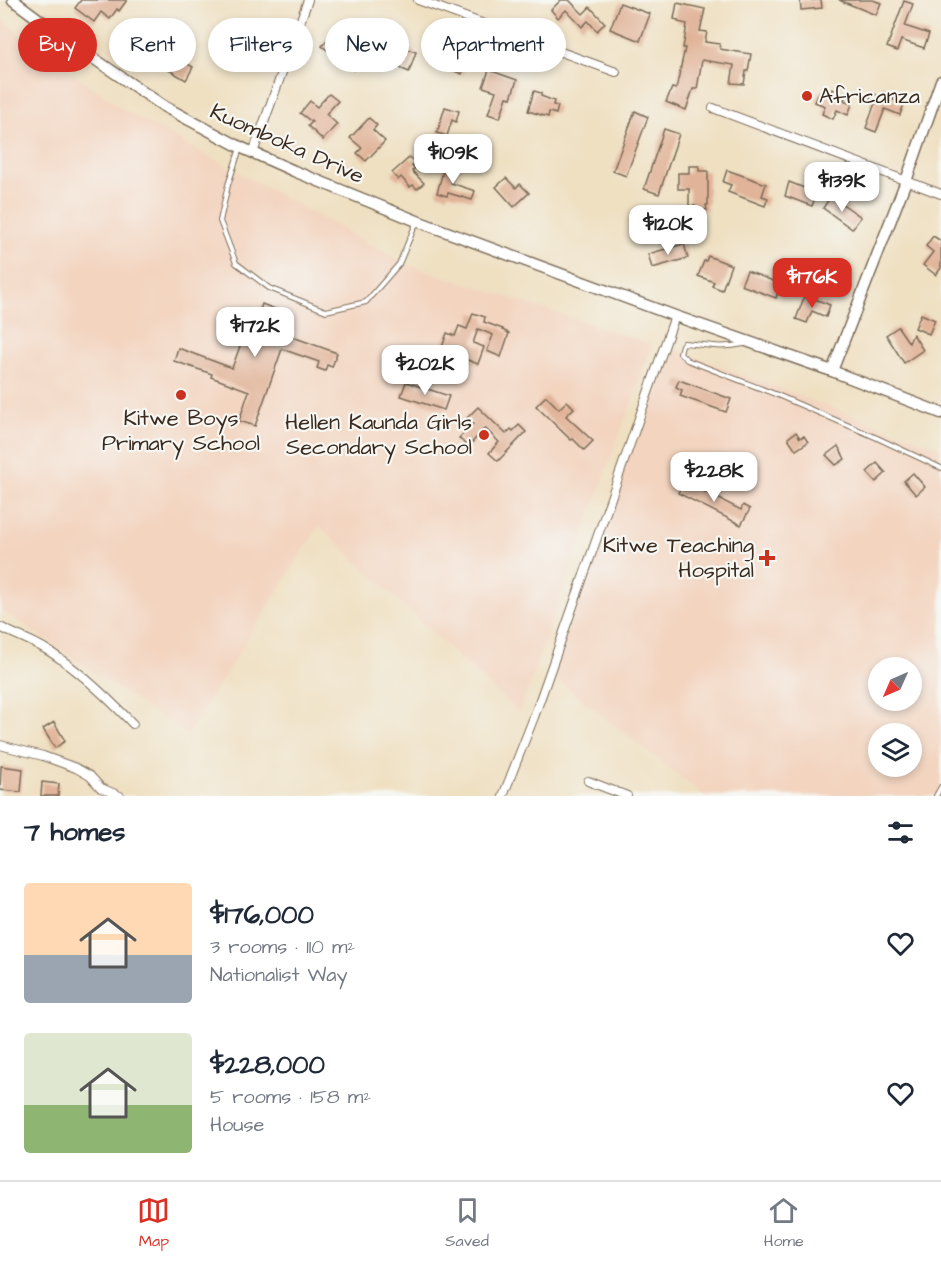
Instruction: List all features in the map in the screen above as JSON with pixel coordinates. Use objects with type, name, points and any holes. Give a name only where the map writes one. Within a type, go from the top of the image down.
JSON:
[{"type":"main road","name":"Kuomboka Drive","points":[[13,0],[68,41],[165,107],[253,153],[417,221],[832,371],[941,413]]},
{"type":"main road","points":[[832,371],[906,181],[941,81]]},
{"type":"street","points":[[253,153],[308,0]]},
{"type":"street","points":[[418,0],[616,72]]},
{"type":"street","points":[[712,108],[941,194]]},
{"type":"street","points":[[503,796],[534,717],[675,316]]},
{"type":"street","points":[[0,627],[47,650],[86,679],[133,724]]},
{"type":"street","points":[[0,745],[43,756],[76,768],[90,776],[101,788],[120,796]]},
{"type":"street","points":[[588,781],[627,796]]},
{"type":"lane","points":[[240,147],[220,221],[236,262],[269,288],[326,312],[366,302],[399,264],[417,221]]},
{"type":"lane","points":[[752,342],[730,347],[684,343],[680,353],[687,360],[775,394],[941,468]]},
{"type":"lane","points":[[936,796],[941,787]]},
{"type":"shaded area","name":"Kitwe Boys Primary School","points":[[0,18],[18,33],[18,72],[71,72],[126,111],[406,264],[652,344],[519,713],[319,526],[187,735],[0,609]]},
{"type":"shaded area","name":"Kitwe Teaching Hospital","points":[[667,347],[941,448],[941,796],[705,796],[552,676]]},
{"type":"building","points":[[81,0],[127,0],[111,18],[101,12],[97,18],[89,18],[75,8]]},
{"type":"building","points":[[561,0],[569,0],[583,14],[590,7],[605,23],[597,31],[588,21],[582,27],[566,10],[558,18],[551,10]]},
{"type":"building","points":[[800,0],[821,0],[822,8],[801,10]]},
{"type":"building","points":[[839,0],[873,0],[881,3],[876,15]]},
{"type":"building","points":[[904,1],[913,4],[905,26],[929,34],[924,48],[901,40],[897,51],[887,47]]},
{"type":"building","points":[[620,3],[650,14],[640,41],[610,29]]},
{"type":"building","points":[[677,3],[705,9],[700,31],[707,32],[705,42],[720,44],[720,49],[751,54],[744,84],[731,83],[734,65],[702,60],[697,89],[693,89],[686,110],[666,102],[672,88],[676,89],[685,48],[683,48],[687,24],[674,19]]},
{"type":"building","points":[[409,50],[416,52],[409,72]]},
{"type":"building","points":[[172,72],[190,72],[186,80]]},
{"type":"building","points":[[488,72],[517,80],[511,98],[507,97],[500,118],[488,114],[496,91],[483,87]]},
{"type":"building","points":[[832,89],[846,94],[844,100],[852,104],[848,115],[837,110],[833,119],[822,114],[825,106],[815,102],[820,91],[830,95]]},
{"type":"building","points":[[534,91],[554,101],[553,105],[558,106],[556,114],[549,112],[548,117],[528,111]]},
{"type":"building","points":[[883,92],[895,96],[893,100],[904,104],[900,115],[885,109],[876,132],[866,128],[875,103],[869,101],[872,93],[881,97]]},
{"type":"building","points":[[329,94],[338,101],[326,114],[337,124],[323,140],[308,126],[312,122],[300,113],[310,101],[317,107]]},
{"type":"building","points":[[445,107],[459,111],[456,122],[452,120],[447,136],[437,133]]},
{"type":"building","points":[[635,111],[648,117],[626,176],[613,171]]},
{"type":"building","points":[[369,118],[377,125],[373,130],[385,141],[366,161],[357,153],[362,148],[350,138]]},
{"type":"building","points":[[664,129],[679,134],[659,194],[644,189]]},
{"type":"building","points":[[410,157],[416,163],[412,166],[415,168],[412,171],[424,183],[417,189],[413,185],[410,187],[401,177],[398,180],[392,173]]},
{"type":"building","points":[[445,164],[456,167],[451,183],[475,191],[472,200],[448,193],[447,196],[437,193]]},
{"type":"building","points":[[689,166],[699,166],[699,171],[708,171],[707,210],[695,210],[695,206],[689,206],[689,189],[678,189],[678,173],[689,173]]},
{"type":"building","points":[[727,170],[766,184],[762,196],[768,198],[765,206],[728,192],[731,185],[723,182]]},
{"type":"building","points":[[506,178],[516,188],[520,184],[529,193],[514,207],[496,187]]},
{"type":"building","points":[[789,182],[817,193],[812,206],[785,196]]},
{"type":"building","points":[[831,196],[861,217],[852,229],[823,208]]},
{"type":"building","points":[[933,236],[941,241],[941,268],[936,275],[923,265],[933,252],[926,246]]},
{"type":"building","points":[[684,244],[688,258],[652,268],[648,254]]},
{"type":"building","points":[[708,256],[731,265],[722,290],[712,286],[714,282],[698,276]]},
{"type":"building","points":[[747,271],[781,284],[776,298],[741,285]]},
{"type":"building","points":[[805,295],[830,305],[826,317],[812,311],[807,323],[796,319]]},
{"type":"building","points":[[262,304],[275,309],[268,328],[337,353],[332,367],[327,365],[325,371],[317,368],[319,362],[282,349],[255,426],[239,421],[249,391],[211,377],[212,374],[174,361],[178,348],[232,368],[243,338],[217,329],[224,310],[256,321]]},
{"type":"building","points":[[473,313],[485,317],[484,322],[509,333],[501,357],[487,351],[493,335],[478,329],[473,343],[484,347],[478,364],[441,350],[447,333],[455,336],[459,326],[467,329]]},
{"type":"building","points":[[921,314],[935,320],[929,334],[915,328]]},
{"type":"building","points":[[898,327],[909,343],[913,334],[923,350],[904,363],[886,335]]},
{"type":"building","points":[[679,380],[731,399],[726,412],[680,396],[682,390],[676,387]]},
{"type":"building","points":[[406,382],[449,396],[444,410],[401,396]]},
{"type":"building","points":[[546,396],[559,409],[567,401],[574,408],[566,416],[593,441],[584,450],[536,406]]},
{"type":"building","points":[[478,407],[506,434],[519,425],[526,432],[498,461],[489,453],[499,442],[485,428],[468,447],[459,438],[473,424],[467,418]]},
{"type":"building","points":[[796,432],[800,438],[804,436],[808,442],[796,450],[788,438]]},
{"type":"building","points":[[838,446],[845,459],[836,465],[826,455]]},
{"type":"building","points":[[877,463],[886,473],[876,482],[867,472]]},
{"type":"building","points":[[913,473],[925,487],[916,495],[904,481]]},
{"type":"building","points":[[684,481],[741,510],[743,505],[750,509],[741,525],[678,493]]},
{"type":"building","points":[[54,722],[65,741],[55,748],[43,729]]},
{"type":"building","points":[[1,766],[23,769],[21,792],[0,790]]},
{"type":"building","points":[[42,782],[59,784],[58,796],[41,796]]},
{"type":"place","name":"Africanza","points":[[807,96]]},
{"type":"place","name":"Kitwe Boys Primary School","points":[[181,395]]},
{"type":"place","name":"Hellen Kaunda Girls Secondary School","points":[[484,435]]},
{"type":"place","name":"Kitwe Teaching Hospital","points":[[767,558]]}]
